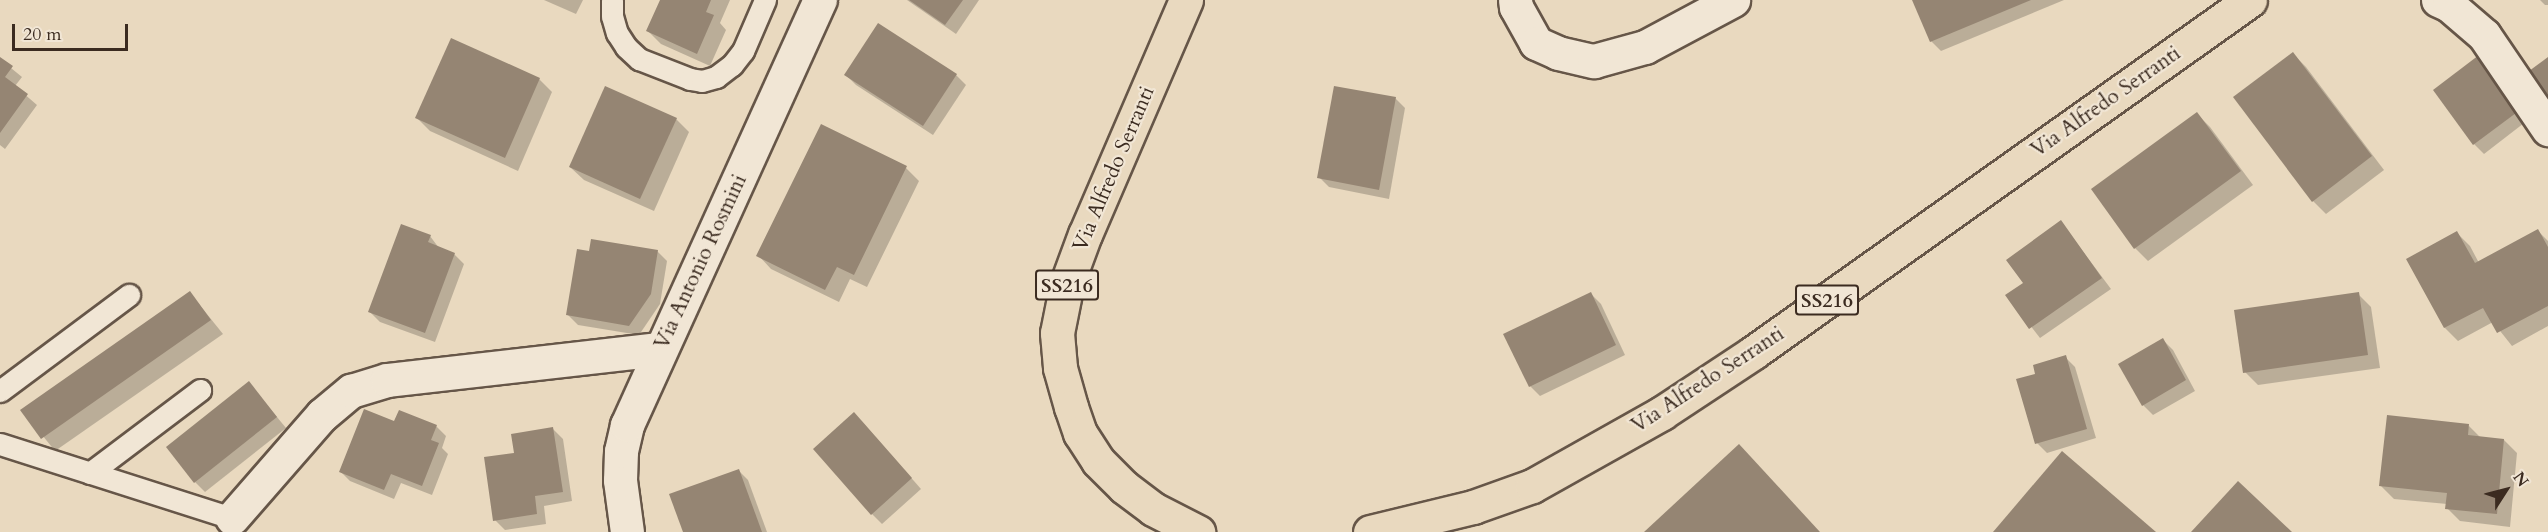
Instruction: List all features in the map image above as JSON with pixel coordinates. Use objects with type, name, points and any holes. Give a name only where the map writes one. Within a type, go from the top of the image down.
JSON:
[{"type":"main road","name":"Via Alfredo Serranti","points":[[1186,0],[1085,234],[1067,283],[1057,333],[1060,368],[1071,407],[1080,433],[1098,461],[1124,488],[1153,509],[1198,532]]},
{"type":"main road","name":"Via Alfredo Serranti","points":[[1370,532],[1473,507],[1532,486],[1662,413],[1754,352],[2250,0]]},
{"type":"street","name":"Via Antonio Rosmini","points":[[627,532],[620,480],[621,451],[627,425],[820,0]]},
{"type":"street","points":[[1515,0],[1516,7],[1536,43],[1558,53],[1594,61],[1645,47],[1733,0]]},
{"type":"street","points":[[2438,0],[2449,5],[2484,35],[2548,129]]},
{"type":"street","points":[[232,518],[322,415],[351,391],[387,380],[660,349]]},
{"type":"lane","points":[[612,0],[612,16],[617,33],[626,47],[639,59],[690,79],[702,81],[716,76],[732,65],[743,51],[765,0]]},
{"type":"lane","points":[[0,391],[129,295]]},
{"type":"lane","points":[[90,472],[200,390]]},
{"type":"lane","points":[[0,444],[232,518]]},
{"type":"building","points":[[660,0],[711,0],[706,12],[714,15],[697,54],[646,31]]},
{"type":"building","points":[[909,0],[963,0],[945,25]]},
{"type":"building","points":[[1912,0],[2031,0],[1930,42]]},
{"type":"building","points":[[878,23],[957,74],[923,126],[844,75]]},
{"type":"building","points":[[451,38],[540,78],[505,158],[415,118]]},
{"type":"building","points":[[2293,52],[2372,156],[2312,202],[2233,97]]},
{"type":"building","points":[[2479,55],[2520,110],[2473,145],[2433,90]]},
{"type":"building","points":[[0,57],[13,66],[5,77],[28,94],[0,133]]},
{"type":"building","points":[[2548,57],[2548,96],[2529,71]]},
{"type":"building","points":[[605,86],[677,118],[640,199],[569,167]]},
{"type":"building","points":[[1334,86],[1396,97],[1379,190],[1317,178]]},
{"type":"building","points":[[2197,112],[2241,171],[2134,249],[2091,189]]},
{"type":"building","points":[[821,124],[907,166],[854,275],[837,267],[825,290],[756,256]]},
{"type":"building","points":[[2061,220],[2102,278],[2029,329],[2005,295],[2023,283],[2006,260]]},
{"type":"building","points":[[401,224],[431,235],[428,242],[455,253],[425,333],[368,312]]},
{"type":"building","points":[[2538,229],[2548,247],[2548,306],[2497,333],[2483,308],[2444,328],[2406,259],[2457,231],[2475,263]]},
{"type":"building","points":[[591,239],[658,250],[651,294],[629,326],[566,315],[577,249],[589,251]]},
{"type":"building","points":[[190,291],[211,320],[41,439],[20,410]]},
{"type":"building","points":[[1591,292],[1616,345],[1529,387],[1503,334]]},
{"type":"building","points":[[2359,292],[2368,355],[2243,373],[2234,310]]},
{"type":"building","points":[[2163,338],[2186,380],[2142,406],[2118,364]]},
{"type":"building","points":[[2066,355],[2087,429],[2035,444],[2016,379],[2035,374],[2033,365]]},
{"type":"building","points":[[249,381],[277,417],[194,483],[166,447]]},
{"type":"building","points":[[364,409],[394,421],[399,410],[437,425],[431,440],[439,443],[422,486],[391,474],[384,490],[339,472]]},
{"type":"building","points":[[854,412],[912,478],[871,515],[813,449]]},
{"type":"building","points":[[2387,415],[2469,424],[2468,435],[2504,439],[2497,514],[2445,509],[2447,493],[2379,486]]},
{"type":"building","points":[[553,427],[563,492],[535,496],[537,514],[493,521],[484,457],[514,453],[511,434]]},
{"type":"building","points":[[1739,444],[1820,532],[1644,532]]},
{"type":"building","points":[[2062,451],[2156,532],[1993,532]]},
{"type":"building","points":[[739,469],[762,532],[683,532],[669,494]]},
{"type":"building","points":[[2238,481],[2292,532],[2191,532]]}]
